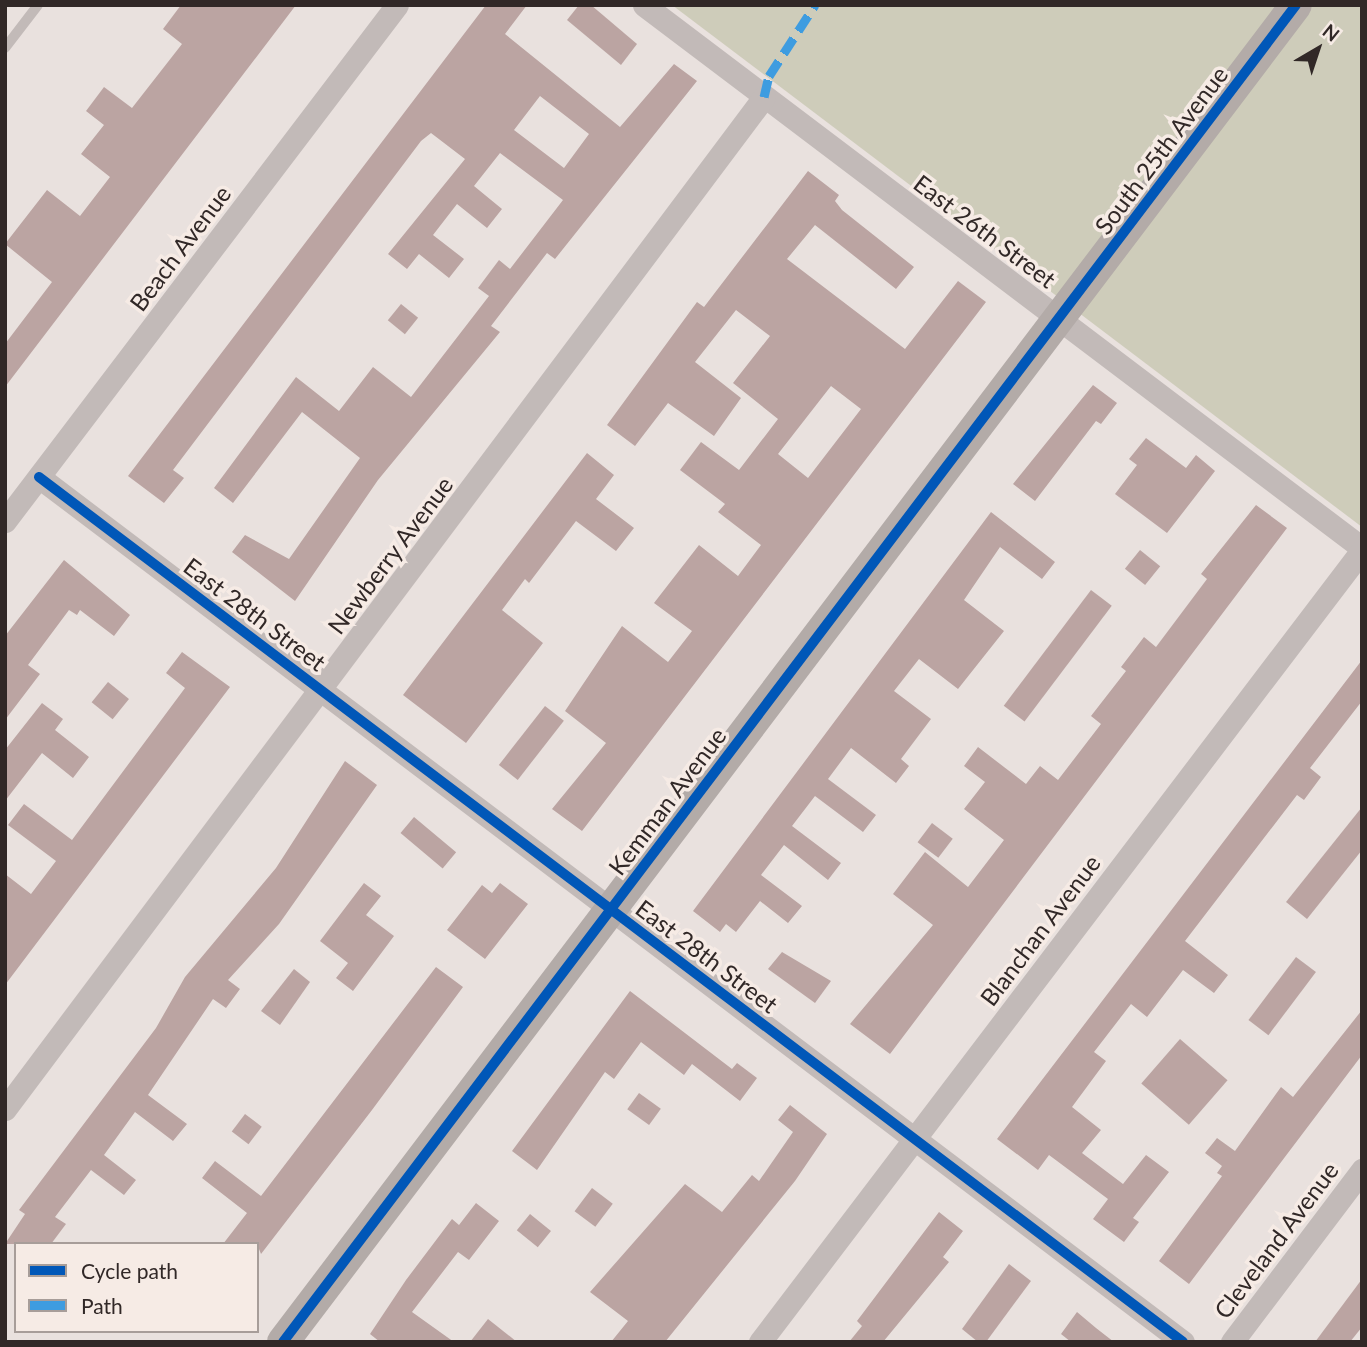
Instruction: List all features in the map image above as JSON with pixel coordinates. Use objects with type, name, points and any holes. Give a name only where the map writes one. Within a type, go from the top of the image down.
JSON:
[{"type":"street","name":"Beach Avenue","points":[[5,522],[397,5]]},
{"type":"street","name":"East 26th Street","points":[[644,5],[1362,549]]},
{"type":"street","name":"South 25th Avenue","points":[[1060,320],[1296,5]]},
{"type":"street","name":"Newberry Avenue","points":[[5,1109],[322,691],[764,97]]},
{"type":"street","name":"Kemman Avenue","points":[[283,1342],[1060,320]]},
{"type":"street","name":"East 28th Street","points":[[39,477],[1183,1342]]},
{"type":"street","name":"Blanchan Avenue","points":[[760,1342],[1362,549]]},
{"type":"street","name":"Cleveland Avenue","points":[[1231,1342],[1362,1170]]},
{"type":"lane","points":[[5,48],[38,5]]},
{"type":"shaded area","points":[[672,5],[1362,5],[1362,527]]},
{"type":"building","points":[[181,5],[296,5],[5,387],[5,344],[52,282],[5,244],[47,190],[80,216],[110,177],[81,154],[104,125],[86,111],[104,87],[132,108],[182,44],[163,29]]},
{"type":"building","points":[[486,5],[527,5],[505,34],[620,127],[674,64],[697,81],[555,259],[547,253],[491,326],[500,332],[378,480],[295,601],[232,552],[245,535],[289,559],[360,458],[302,412],[233,503],[214,488],[296,377],[339,411],[373,367],[411,397],[489,296],[478,288],[499,260],[510,269],[563,200],[500,153],[474,186],[502,209],[487,228],[457,204],[433,235],[464,259],[449,278],[419,254],[407,269],[388,254],[465,159],[431,133],[421,141],[173,470],[184,478],[164,503],[128,476]],"holes":[[[540,96],[589,134],[564,168],[514,130]]]},
{"type":"building","points":[[579,5],[591,5],[637,44],[621,65],[567,20]]},
{"type":"building","points":[[808,171],[839,195],[835,201],[842,210],[914,267],[896,289],[815,225],[787,259],[905,349],[958,281],[986,302],[582,831],[552,809],[606,743],[565,711],[622,626],[668,662],[692,631],[654,603],[699,545],[738,576],[761,545],[718,512],[725,504],[680,470],[701,442],[739,470],[778,419],[733,383],[770,336],[736,310],[695,362],[741,398],[714,436],[668,403],[635,446],[607,425],[697,302],[704,307]],"holes":[[[831,386],[861,409],[808,478],[778,454]]]},
{"type":"building","points":[[401,304],[418,318],[405,334],[388,320]]},
{"type":"building","points":[[1093,385],[1117,403],[1101,424],[1096,421],[1035,501],[1013,484]]},
{"type":"building","points":[[1146,438],[1186,468],[1196,455],[1215,471],[1167,533],[1115,494],[1137,465],[1129,459]]},
{"type":"building","points":[[587,453],[614,475],[596,499],[634,528],[616,551],[576,521],[529,583],[525,579],[502,610],[543,643],[466,743],[403,695]]},
{"type":"building","points":[[1256,505],[1287,528],[890,1054],[850,1024],[933,925],[893,894],[925,852],[968,887],[1004,840],[964,809],[985,782],[964,766],[978,747],[1026,784],[1040,766],[1058,780],[1101,724],[1091,716],[1126,671],[1121,667],[1144,637],[1156,647],[1207,579],[1201,574]]},
{"type":"building","points":[[991,512],[1055,562],[1042,579],[1000,547],[964,600],[1004,631],[958,689],[919,659],[894,691],[931,719],[901,759],[909,766],[896,783],[851,748],[828,779],[876,815],[863,832],[815,796],[792,826],[841,863],[828,880],[784,845],[761,875],[802,906],[788,923],[760,901],[736,932],[726,924],[720,932],[693,911]]},
{"type":"building","points":[[1140,550],[1160,566],[1145,585],[1125,569]]},
{"type":"building","points":[[64,560],[130,615],[114,636],[80,610],[77,615],[69,610],[28,665],[40,674],[5,720],[5,636]]},
{"type":"building","points":[[1091,590],[1112,606],[1025,721],[1004,706]]},
{"type":"building","points":[[182,652],[230,687],[5,985],[5,874],[31,894],[56,861],[8,825],[24,804],[72,840],[185,688],[166,673]]},
{"type":"building","points":[[1362,660],[1362,701],[1310,768],[1321,777],[1304,800],[1297,795],[1185,941],[1228,975],[1214,993],[1183,970],[1147,1017],[1131,1004],[1094,1052],[1106,1061],[1072,1107],[1101,1130],[1082,1153],[1123,1184],[1146,1155],[1169,1172],[1133,1218],[1139,1222],[1124,1242],[1093,1219],[1108,1199],[1049,1155],[1038,1170],[997,1139]]},
{"type":"building","points":[[108,682],[129,699],[113,719],[92,702]]},
{"type":"building","points":[[42,703],[63,719],[55,730],[89,757],[73,778],[42,753],[5,801],[5,750]]},
{"type":"building","points":[[545,706],[564,721],[518,780],[499,765]]},
{"type":"building","points":[[345,761],[377,785],[279,924],[228,980],[240,989],[226,1008],[213,999],[148,1095],[187,1124],[173,1141],[135,1112],[104,1155],[136,1180],[124,1195],[91,1170],[55,1217],[66,1224],[52,1242],[5,1244],[25,1214],[19,1210],[156,1028],[185,977],[276,868]]},
{"type":"building","points":[[1362,807],[1362,850],[1307,919],[1286,902]]},
{"type":"building","points":[[414,817],[456,852],[443,868],[401,833]]},
{"type":"building","points":[[932,823],[953,839],[938,858],[918,842]]},
{"type":"building","points":[[364,883],[381,896],[366,915],[394,936],[353,991],[336,978],[348,963],[320,941]]},
{"type":"building","points":[[500,883],[528,904],[485,959],[447,930],[482,885],[492,893]]},
{"type":"building","points":[[782,952],[831,981],[815,1003],[768,969]]},
{"type":"building","points":[[1296,957],[1316,972],[1268,1035],[1248,1020]]},
{"type":"building","points":[[436,967],[463,987],[261,1254],[259,1242],[225,1242],[247,1213],[202,1178],[215,1161],[261,1196]]},
{"type":"building","points":[[294,969],[310,982],[280,1025],[261,1011]]},
{"type":"building","points":[[630,991],[732,1069],[737,1063],[757,1078],[740,1101],[692,1064],[684,1075],[641,1042],[614,1079],[605,1072],[537,1170],[512,1151]]},
{"type":"building","points":[[1362,1010],[1362,1055],[1189,1284],[1159,1261],[1222,1176],[1217,1173],[1222,1166],[1205,1153],[1217,1138],[1235,1151],[1281,1087],[1293,1097]]},
{"type":"building","points":[[1180,1039],[1228,1080],[1189,1125],[1141,1084]]},
{"type":"building","points":[[639,1093],[661,1109],[649,1125],[627,1109]]},
{"type":"building","points":[[790,1105],[827,1134],[795,1181],[665,1342],[611,1342],[628,1321],[590,1292],[685,1184],[722,1212],[752,1175],[759,1181],[793,1132],[778,1120]]},
{"type":"building","points":[[245,1114],[262,1127],[249,1144],[232,1132]]},
{"type":"building","points":[[592,1188],[613,1204],[595,1227],[575,1211]]},
{"type":"building","points":[[476,1203],[499,1221],[469,1260],[458,1252],[412,1312],[454,1342],[380,1342],[370,1334],[406,1280],[452,1219],[459,1225]]},
{"type":"building","points":[[939,1212],[963,1231],[943,1257],[949,1262],[883,1342],[849,1342],[862,1326],[857,1321]]},
{"type":"building","points":[[530,1214],[551,1231],[538,1247],[517,1230]]},
{"type":"building","points":[[1009,1264],[1031,1281],[986,1342],[978,1342],[962,1329]]},
{"type":"building","points":[[1362,1279],[1362,1327],[1350,1342],[1315,1342]]},
{"type":"building","points":[[1077,1312],[1114,1342],[1071,1342],[1061,1334]]},
{"type":"building","points":[[488,1319],[517,1342],[470,1342]]},
{"type":"marked path","points":[[764,97],[769,76],[815,5]]},
{"type":"cycle path","points":[[283,1342],[1296,5]]},
{"type":"cycle path","points":[[39,477],[1183,1342]]}]
